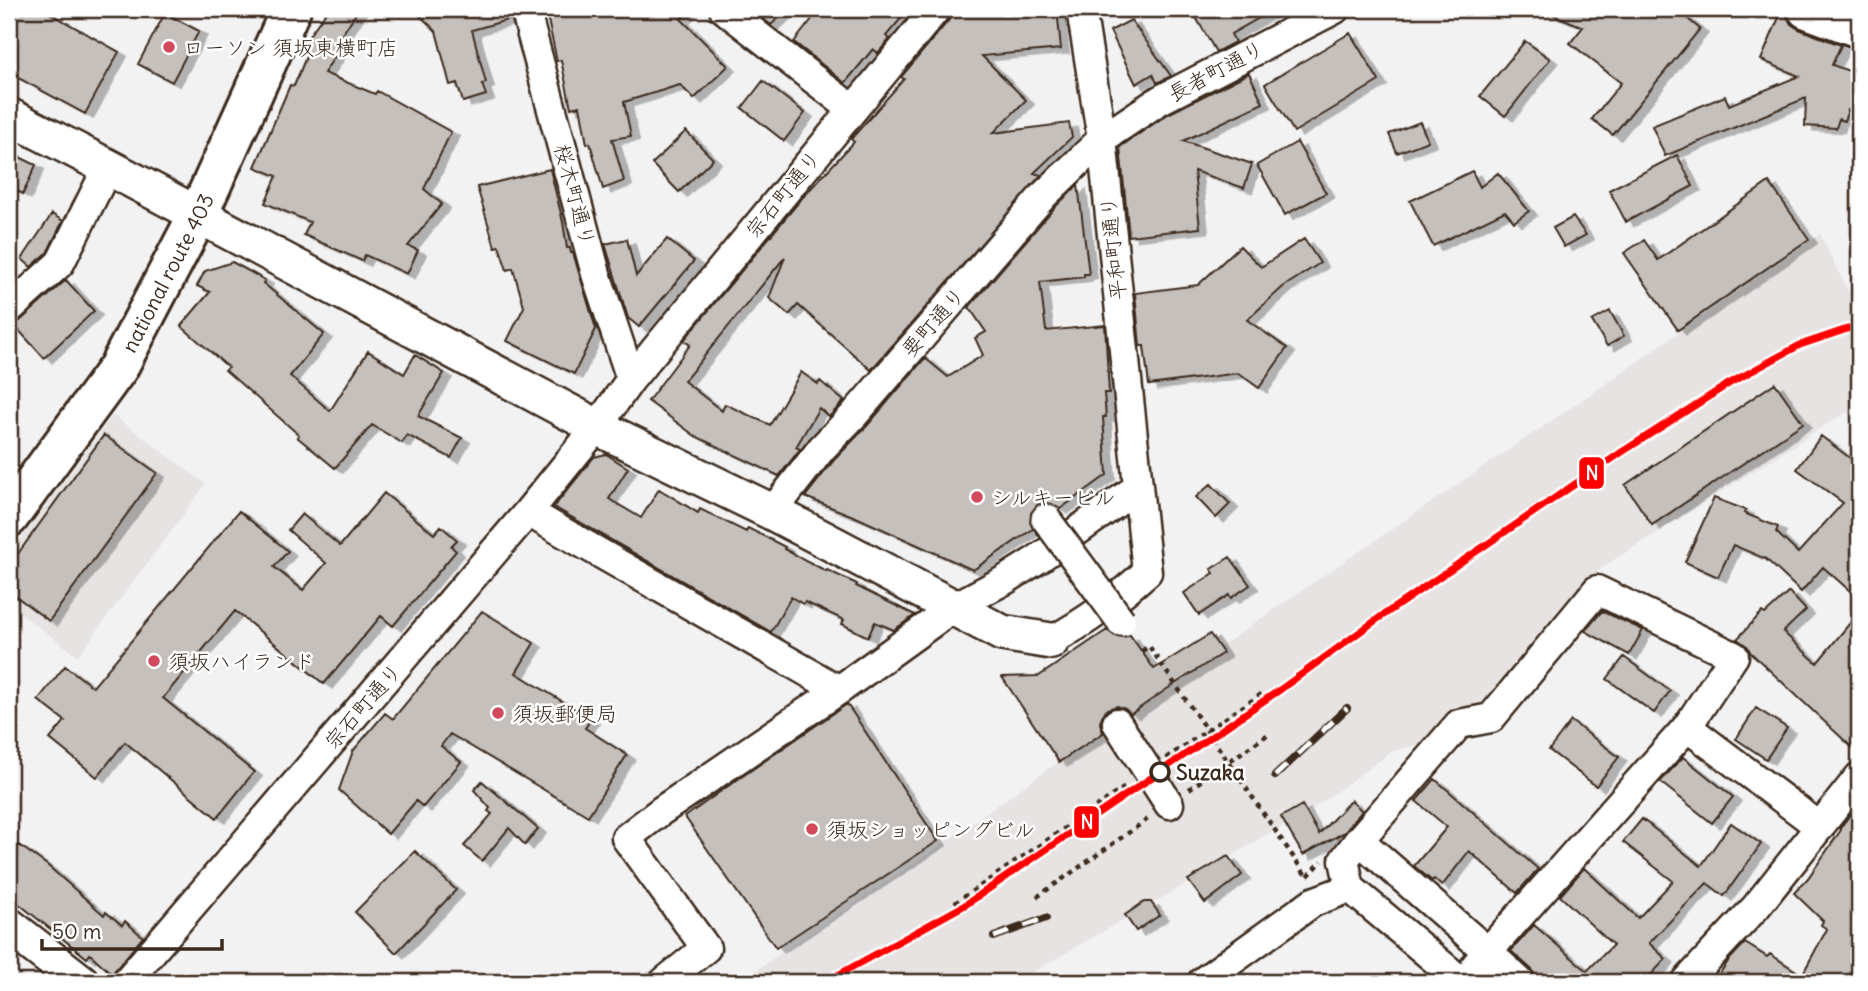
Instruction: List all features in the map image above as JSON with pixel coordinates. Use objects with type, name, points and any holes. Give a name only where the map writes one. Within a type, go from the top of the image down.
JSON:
[{"type":"highway","name":"national route 403","points":[[9,517],[118,368],[198,215],[291,9]]},
{"type":"highway","points":[[1807,9],[1859,28]]},
{"type":"main road","points":[[9,116],[597,427],[772,512],[1002,633],[1051,641]]},
{"type":"main road","points":[[9,926],[81,982]]},
{"type":"street","name":"桜木町通り","points":[[524,9],[596,274],[631,379]]},
{"type":"street","points":[[724,9],[852,109]]},
{"type":"street","name":"宗石町通り","points":[[126,982],[528,512],[597,427],[631,379],[936,9]]},
{"type":"street","name":"平和町通り","points":[[1051,641],[1087,621],[1115,601],[1147,572],[1102,139],[1081,9]]},
{"type":"street","name":"長者町通り","points":[[1102,139],[1160,100],[1335,9]]},
{"type":"street","name":"要町通り","points":[[772,512],[822,448],[855,415],[1043,196],[1102,139]]},
{"type":"street","points":[[9,309],[60,263],[108,167]]},
{"type":"street","points":[[664,982],[706,948],[626,838],[660,811],[839,690],[954,607],[1038,559],[1137,488]]},
{"type":"street","points":[[528,512],[839,690]]},
{"type":"street","points":[[1046,519],[1121,621]]},
{"type":"street","points":[[1597,590],[1734,656],[1687,727],[1461,982],[1350,888],[1344,860],[1359,840],[1459,724],[1491,718],[1597,590]]},
{"type":"street","points":[[1117,723],[1169,804]]},
{"type":"street","points":[[1687,727],[1820,827]]},
{"type":"street","points":[[1686,982],[1756,907],[1856,787]]},
{"type":"street","points":[[1359,840],[1520,982]]},
{"type":"street","points":[[1202,982],[1313,902],[1350,888]]},
{"type":"path","points":[[1142,651],[1149,646],[1307,877],[1322,861]]},
{"type":"path","points":[[1178,750],[1264,693]]},
{"type":"path","points":[[1199,782],[1270,733]]},
{"type":"path","points":[[955,903],[1110,797]]},
{"type":"path","points":[[1037,897],[1137,827]]},
{"type":"shaded area","points":[[1820,234],[1859,314],[1859,404],[1601,568],[1552,624],[1473,724],[1445,738],[1393,751],[1301,817],[1015,982],[739,982],[935,849],[1273,610]]},
{"type":"shaded area","points":[[113,415],[206,484],[78,656],[9,605],[9,555]]},
{"type":"building","points":[[9,9],[42,9],[119,52],[85,114],[9,73]]},
{"type":"building","points":[[328,9],[359,9],[341,36],[346,39],[324,73],[375,94],[377,91],[451,132],[424,189],[442,204],[408,246],[418,250],[407,274],[365,255],[362,261],[304,235],[310,222],[265,203],[277,176],[255,167],[290,85],[294,86],[308,52],[301,47]]},
{"type":"building","points":[[413,9],[509,9],[511,19],[472,30],[486,83],[482,84],[486,95],[463,102],[457,83],[450,85],[436,31]]},
{"type":"building","points":[[689,9],[681,19],[728,66],[694,99],[680,85],[624,102],[631,136],[612,139],[624,181],[603,189],[590,143],[587,144],[580,106],[571,108],[561,60],[557,61],[546,11]]},
{"type":"building","points":[[751,9],[788,9],[771,25]]},
{"type":"building","points":[[820,9],[909,9],[886,36],[890,39],[878,53],[873,49],[845,83],[794,42]]},
{"type":"building","points":[[955,9],[1057,9],[1061,49],[982,56],[1026,100],[993,133],[1069,123],[1072,137],[1034,173],[1041,175],[871,370],[798,305],[789,315],[769,298],[785,257],[684,381],[722,411],[725,404],[770,425],[801,372],[818,384],[820,381],[844,401],[829,417],[819,408],[796,447],[800,449],[779,476],[695,436],[648,401],[690,345],[684,340],[802,198],[854,142],[851,139],[904,79],[901,77],[949,20]]},
{"type":"building","points":[[1191,9],[1275,9],[1231,34],[1235,42],[1216,52]]},
{"type":"building","points":[[1540,9],[1676,9],[1700,29],[1613,135],[1592,119],[1621,83],[1570,43],[1583,27]]},
{"type":"building","points":[[1782,10],[1791,24],[1799,29],[1841,45],[1832,65],[1858,74],[1853,86],[1859,88],[1859,91],[1852,111],[1848,110],[1844,121],[1839,119],[1836,128],[1805,126],[1806,98],[1665,156],[1652,126],[1725,96],[1729,105],[1799,76],[1761,60]]},
{"type":"building","name":"ローソン 須坂東横町店","points":[[165,13],[199,31],[172,82],[138,64]]},
{"type":"building","points":[[1131,20],[1171,76],[1157,83],[1153,74],[1136,84],[1110,31]]},
{"type":"building","points":[[1350,33],[1379,81],[1294,132],[1265,84]]},
{"type":"building","points":[[1525,41],[1550,59],[1505,116],[1480,96]]},
{"type":"building","points":[[1249,73],[1263,103],[1183,141],[1252,164],[1244,188],[1194,171],[1200,228],[1129,236],[1120,147],[1168,114]]},
{"type":"building","points":[[763,81],[805,113],[784,141],[742,108]]},
{"type":"building","points":[[1420,122],[1428,141],[1397,153],[1389,134]]},
{"type":"building","points":[[686,131],[713,159],[679,192],[652,164]]},
{"type":"building","points":[[1297,142],[1326,193],[1285,215],[1257,165]]},
{"type":"building","points":[[9,152],[36,165],[23,194],[9,187]]},
{"type":"building","points":[[1677,155],[1693,186],[1626,222],[1609,190]]},
{"type":"building","points":[[550,169],[567,248],[573,253],[596,329],[574,374],[507,341],[524,307],[513,268],[507,270],[499,246],[495,247],[477,187]]},
{"type":"building","points":[[1472,171],[1480,187],[1498,173],[1529,211],[1514,222],[1505,211],[1433,246],[1410,201]]},
{"type":"building","points":[[1769,182],[1809,239],[1678,330],[1624,253],[1644,240],[1658,260]]},
{"type":"building","points":[[1078,185],[1089,274],[1084,274],[1084,277],[1040,282],[1046,331],[1105,325],[1109,393],[1104,393],[1106,417],[1103,417],[1107,475],[1060,509],[1052,504],[1037,505],[1031,513],[1030,522],[1033,529],[973,570],[805,497],[835,459],[925,358],[948,377],[983,355],[975,338],[986,332],[969,307],[1055,207]]},
{"type":"building","points":[[52,214],[63,221],[47,253],[31,267],[22,259]]},
{"type":"building","points":[[1573,217],[1586,235],[1564,247],[1553,228]]},
{"type":"building","points":[[627,239],[636,276],[667,239],[694,261],[639,327],[628,318],[605,244]]},
{"type":"building","points":[[1304,239],[1320,263],[1283,287],[1247,320],[1287,348],[1259,388],[1238,373],[1149,385],[1144,346],[1140,346],[1135,293],[1198,285],[1240,246],[1261,267]]},
{"type":"building","points":[[232,262],[265,280],[263,283],[324,334],[290,376],[330,411],[368,351],[404,374],[415,355],[444,373],[418,416],[462,438],[451,458],[407,435],[402,443],[372,425],[335,468],[297,437],[299,435],[225,370],[228,367],[181,326],[210,292],[197,286],[205,271]]},
{"type":"building","points":[[66,280],[94,311],[44,358],[14,325]]},
{"type":"building","points":[[1610,311],[1624,336],[1607,346],[1592,321]]},
{"type":"building","points":[[1775,383],[1803,423],[1652,525],[1625,485]]},
{"type":"building","points":[[104,435],[157,473],[49,621],[9,591],[9,566]]},
{"type":"building","points":[[1821,436],[1859,465],[1859,599],[1823,567],[1801,592],[1766,559],[1733,545],[1718,577],[1685,562],[1714,498],[1746,510],[1744,513],[1778,527],[1776,532],[1798,553],[1843,503],[1797,469]]},
{"type":"building","points":[[606,454],[628,468],[609,499],[641,518],[659,489],[698,513],[700,509],[746,532],[748,528],[915,615],[894,630],[875,622],[868,637],[842,624],[844,620],[791,597],[771,632],[554,507],[594,457]]},
{"type":"building","points":[[1211,484],[1230,504],[1216,518],[1196,497]]},
{"type":"building","name":"須坂ハイランド","points":[[384,493],[434,534],[441,526],[457,540],[451,546],[456,551],[393,626],[381,616],[324,684],[235,611],[163,698],[254,772],[217,818],[125,742],[97,777],[50,739],[65,721],[38,700],[65,666],[93,687],[239,511],[288,551],[274,567],[303,590],[326,563],[288,530],[302,514],[340,546]]},
{"type":"building","points":[[1230,557],[1250,585],[1199,615],[1184,593],[1214,573],[1211,569]]},
{"type":"building","points":[[1789,592],[1806,610],[1783,632],[1817,663],[1859,612],[1859,754],[1737,639],[1762,612],[1765,614]]},
{"type":"building","name":"須坂郵便局","points":[[482,611],[534,643],[516,673],[591,719],[585,728],[627,755],[588,816],[450,734],[441,746],[461,762],[423,807],[416,801],[388,834],[339,790],[353,751],[385,713],[393,719]]},
{"type":"building","points":[[1602,611],[1643,630],[1629,655],[1585,631]]},
{"type":"building","points":[[1107,630],[1115,636],[1130,635],[1154,669],[1210,634],[1223,653],[1131,714],[1117,706],[1107,709],[1100,723],[1103,733],[1059,762],[1002,677],[1039,676]]},
{"type":"building","points":[[1624,657],[1670,691],[1654,713],[1607,679]]},
{"type":"building","name":"須坂ショッピングビル","points":[[847,704],[938,841],[776,948],[685,817]]},
{"type":"building","points":[[1756,708],[1787,728],[1766,759],[1736,739]]},
{"type":"building","points":[[1571,721],[1619,757],[1596,786],[1549,750]]},
{"type":"building","points":[[1683,757],[1733,797],[1712,823],[1660,782]]},
{"type":"building","points":[[1435,779],[1538,869],[1517,893],[1469,851],[1442,886],[1414,866],[1447,827],[1416,801]]},
{"type":"building","points":[[482,781],[538,829],[525,845],[509,828],[482,861],[464,846],[492,814],[474,790]]},
{"type":"building","points":[[1351,800],[1362,811],[1345,832],[1303,855],[1281,817],[1302,805],[1319,834]]},
{"type":"building","points":[[1859,803],[1859,982],[1714,982],[1745,943],[1767,957],[1770,954],[1802,975],[1827,929],[1821,925],[1823,921],[1794,893],[1808,878]]},
{"type":"building","points":[[1642,819],[1701,866],[1731,823],[1761,844],[1724,896],[1707,883],[1649,943],[1666,959],[1644,982],[1536,982],[1532,970],[1511,951],[1534,925],[1587,971],[1613,945],[1560,896],[1584,868],[1638,918],[1673,881],[1623,842]]},
{"type":"building","points":[[19,845],[47,865],[104,915],[106,912],[122,925],[125,921],[143,937],[112,974],[90,954],[87,958],[9,896],[9,859]]},
{"type":"building","points":[[415,851],[456,890],[396,953],[355,912]]},
{"type":"building","points":[[1228,856],[1242,875],[1205,903],[1188,880]]},
{"type":"building","points":[[1144,902],[1151,902],[1160,915],[1136,931],[1125,915]]},
{"type":"railway","points":[[1275,776],[1347,708]]},
{"type":"railway","points":[[994,937],[1046,918]]},
{"type":"transit line","name":"N","points":[[825,982],[965,905],[1622,452],[1730,383],[1800,345],[1859,325]]},
{"type":"place","name":"ローソン 須坂東横町店","points":[[169,47]]},
{"type":"place","name":"シルキービル","points":[[977,497]]},
{"type":"place","name":"須坂ハイランド","points":[[154,661]]},
{"type":"place","name":"須坂郵便局","points":[[498,713]]},
{"type":"place","name":"Suzaka","points":[[1160,772]]},
{"type":"place","name":"須坂ショッピングビル","points":[[812,829]]}]
